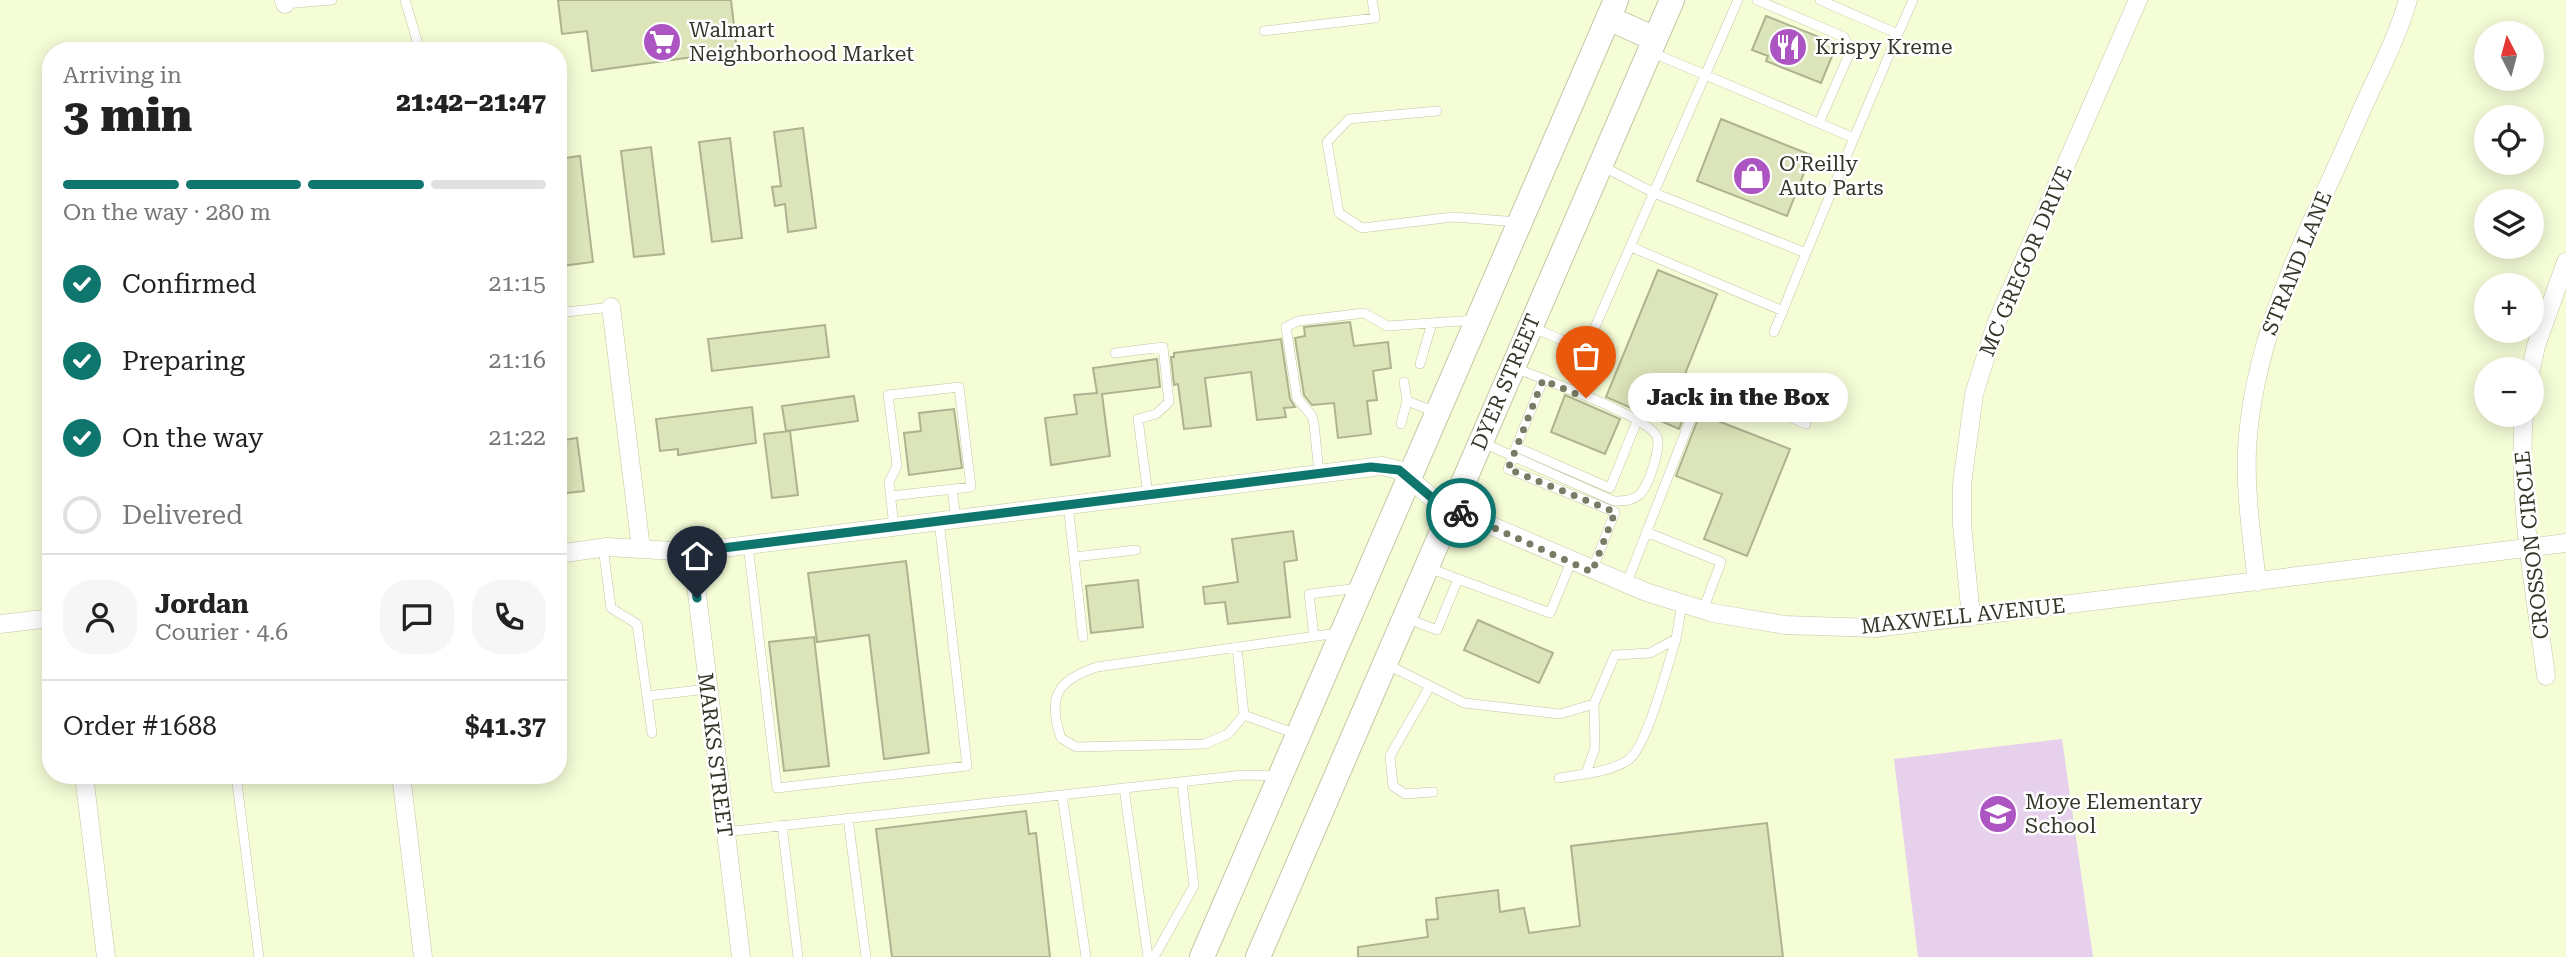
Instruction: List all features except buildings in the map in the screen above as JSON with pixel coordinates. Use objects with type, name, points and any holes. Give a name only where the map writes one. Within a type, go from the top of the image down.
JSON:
[{"type":"main road","name":"DYER STREET","points":[[1258,957],[1672,0]]},
{"type":"main road","points":[[1202,957],[1612,9],[1652,45]]},
{"type":"street","name":"MC GREGOR DRIVE","points":[[1971,617],[1962,498],[1974,394],[1996,324],[2138,0]]},
{"type":"street","name":"STRAND LANE","points":[[2258,582],[2247,497],[2247,451],[2251,403],[2263,349],[2295,260],[2408,0]]},
{"type":"street","points":[[2534,357],[2566,262]]},
{"type":"street","points":[[611,306],[641,548]]},
{"type":"street","name":"CROSSON CIRCLE","points":[[2523,427],[2530,548],[2546,676]]},
{"type":"street","name":"MAXWELL AVENUE","points":[[567,553],[603,547],[691,552],[1382,467],[1399,470],[1431,497],[1452,509],[1592,572],[1703,610],[1785,625],[1875,628],[2566,543]]},
{"type":"street","name":"MARKS STREET","points":[[691,552],[741,957]]},
{"type":"street","points":[[0,624],[42,619]]},
{"type":"street","points":[[85,784],[106,957]]},
{"type":"street","points":[[402,784],[423,957]]},
{"type":"lane","points":[[284,2],[332,0]]},
{"type":"lane","points":[[405,0],[417,42]]},
{"type":"lane","points":[[1264,31],[1375,18],[1372,0]]},
{"type":"lane","points":[[1531,326],[1585,350],[1738,0]]},
{"type":"lane","points":[[1757,0],[1844,37],[1851,50],[1819,123]]},
{"type":"lane","points":[[1820,0],[1898,34]]},
{"type":"lane","points":[[1774,332],[1913,0]]},
{"type":"lane","points":[[1652,45],[1706,74],[1854,138]]},
{"type":"lane","points":[[1437,111],[1349,119],[1327,142],[1339,214],[1362,228],[1453,217],[1521,222]]},
{"type":"lane","points":[[1600,165],[1654,193],[1806,253]]},
{"type":"lane","points":[[1630,247],[1783,311]]},
{"type":"lane","points":[[567,312],[611,306]]},
{"type":"lane","points":[[1319,474],[1314,424],[1312,416],[1297,398],[1286,327],[1297,321],[1364,313],[1387,327],[1478,319]]},
{"type":"lane","points":[[1420,364],[1432,323]]},
{"type":"lane","points":[[1115,353],[1163,347],[1169,402],[1156,414],[1139,419],[1148,495]]},
{"type":"lane","points":[[1481,441],[1614,501],[1628,502],[1642,493],[1660,447],[1656,434],[1637,421],[1513,367]]},
{"type":"lane","points":[[1543,380],[1508,469],[1615,512],[1592,572]]},
{"type":"lane","points":[[1401,424],[1407,401],[1404,382]]},
{"type":"lane","points":[[1626,585],[1705,382],[1806,424]]},
{"type":"lane","points":[[891,496],[971,487],[959,387],[888,395],[897,466],[889,482],[894,527]]},
{"type":"lane","points":[[1407,401],[1437,413]]},
{"type":"lane","points":[[1516,447],[1610,488],[1637,421]]},
{"type":"lane","points":[[748,545],[777,788],[967,766],[948,520],[952,489]]},
{"type":"lane","points":[[1068,505],[1083,637]]},
{"type":"lane","points":[[1646,532],[1721,562],[1703,610]]},
{"type":"lane","points":[[603,547],[611,608],[637,624],[652,733]]},
{"type":"lane","points":[[1074,557],[1136,550]]},
{"type":"lane","points":[[1427,566],[1550,613],[1571,562]]},
{"type":"lane","points":[[1404,618],[1437,630],[1458,579]]},
{"type":"lane","points":[[1314,636],[1309,594],[1362,588]]},
{"type":"lane","points":[[1559,778],[1605,770],[1630,759],[1647,731],[1676,639],[1682,604]]},
{"type":"lane","points":[[1237,647],[1244,715],[1228,734],[1205,744],[1116,748],[1076,747],[1061,738],[1054,717],[1059,691],[1071,676],[1097,667],[1237,647],[1314,636],[1343,632]]},
{"type":"lane","points":[[1586,773],[1595,748],[1594,704],[1615,655],[1650,653],[1676,639]]},
{"type":"lane","points":[[1385,664],[1464,703],[1560,713],[1594,704]]},
{"type":"lane","points":[[1430,686],[1390,757],[1393,786],[1405,794],[1433,792]]},
{"type":"lane","points":[[647,696],[707,689]]},
{"type":"lane","points":[[1244,715],[1298,735]]},
{"type":"lane","points":[[725,832],[1243,775],[1280,776]]},
{"type":"lane","points":[[1154,957],[1194,886],[1182,782]]},
{"type":"lane","points":[[237,784],[259,957]]},
{"type":"lane","points":[[1125,788],[1149,957]]},
{"type":"lane","points":[[1062,795],[1086,957]]},
{"type":"lane","points":[[848,818],[866,957]]},
{"type":"lane","points":[[782,825],[798,957]]},
{"type":"shaded area","points":[[2062,739],[2093,957],[1918,957],[1894,759]]},
{"type":"way so far","points":[[1461,513],[1592,572],[1615,512],[1508,469],[1543,380],[1586,398]]},
{"type":"place","name":"Walmart Neighborhood Market","points":[[662,42]]},
{"type":"place","name":"Krispy Kreme","points":[[1788,47]]},
{"type":"place","name":"O'Reilly Auto Parts","points":[[1752,176]]},
{"type":"place","name":"Jack in the Box","points":[[1586,398]]},
{"type":"place","name":"Moye Elementary School","points":[[1998,814]]},
{"type":"route","points":[[697,598],[691,552],[1371,467],[1391,467],[1399,470],[1438,502],[1461,513]]}]
